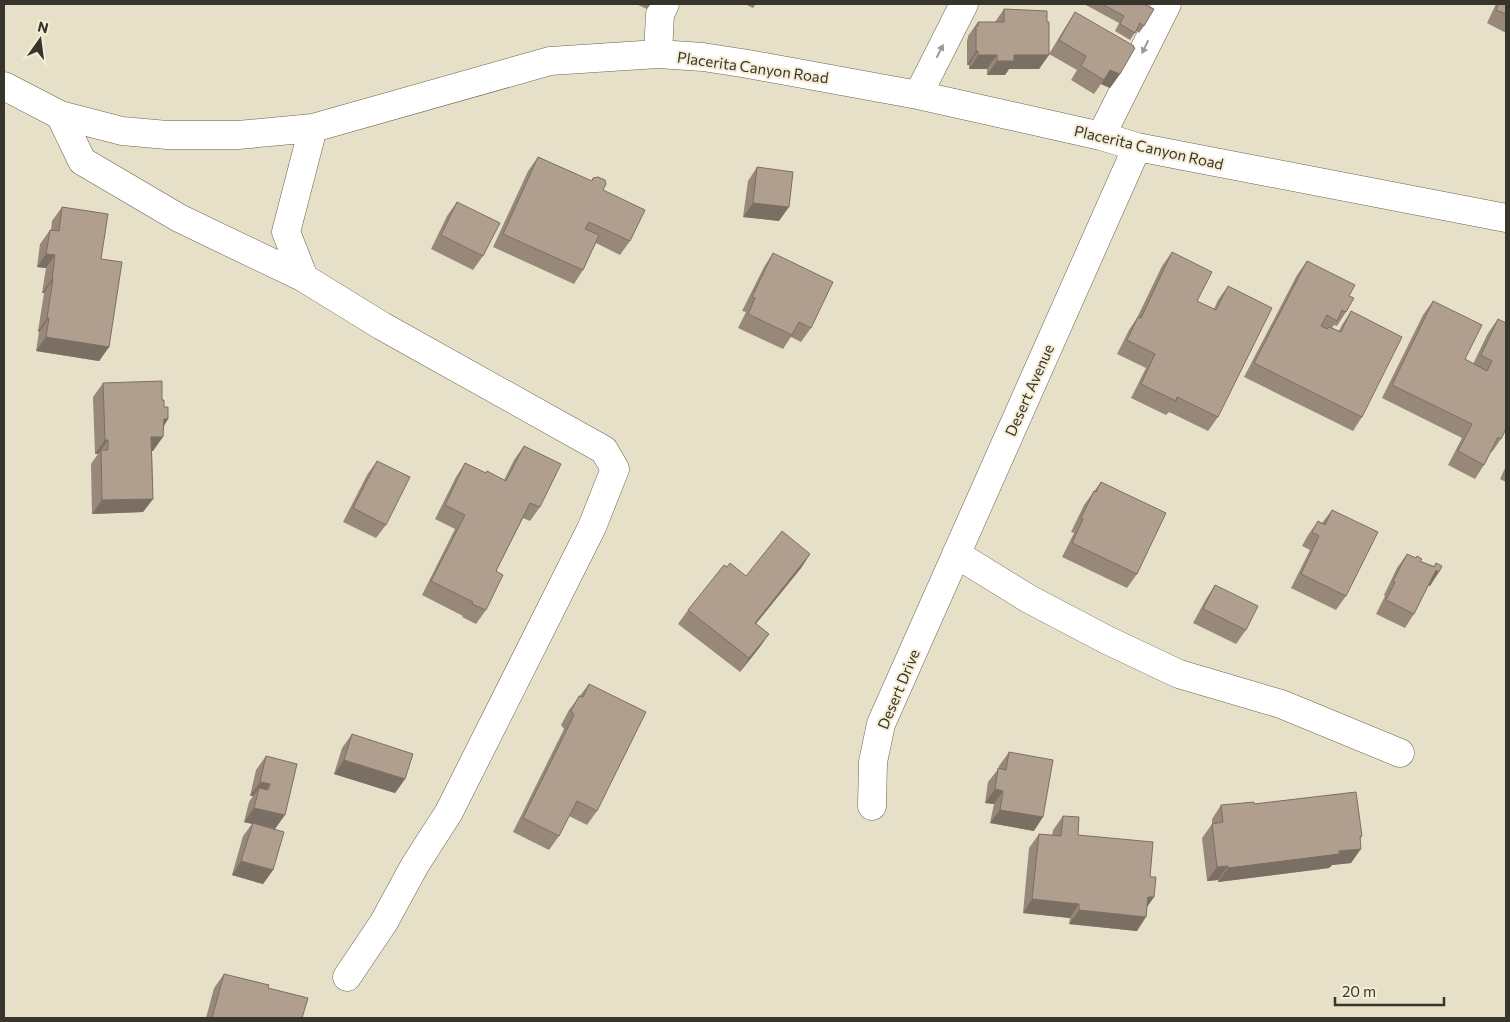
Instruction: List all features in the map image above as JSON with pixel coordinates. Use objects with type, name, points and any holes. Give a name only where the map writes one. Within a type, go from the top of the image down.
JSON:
[{"type":"street","points":[[658,54],[660,14],[665,4]]},
{"type":"street","points":[[918,95],[964,4]]},
{"type":"street","points":[[1101,136],[1167,4]]},
{"type":"street","name":"Placerita Canyon Road","points":[[4,86],[60,115],[122,131],[167,135],[238,135],[313,128],[550,61],[658,54],[703,57],[918,95],[1101,136],[1137,147],[1506,218]]},
{"type":"street","points":[[60,115],[82,161],[179,218],[304,278],[382,326],[604,450],[615,469],[592,527],[449,812],[415,865],[384,922],[348,977]]},
{"type":"street","points":[[304,278],[286,232],[313,128]]},
{"type":"street","name":"Desert Avenue","points":[[922,632],[1137,147]]},
{"type":"street","points":[[956,554],[1029,599],[1107,640],[1178,674],[1281,704],[1400,754]]},
{"type":"street","name":"Desert Drive","points":[[872,806],[873,762],[881,724],[922,632]]},
{"type":"building","points":[[1102,4],[1144,4],[1154,9],[1144,26],[1140,23],[1135,33],[1120,24],[1124,16]]},
{"type":"building","points":[[1499,4],[1506,4],[1506,14],[1496,10]]},
{"type":"building","points":[[1004,9],[1047,11],[1049,55],[1014,55],[1014,61],[997,61],[997,55],[978,55],[978,51],[976,51],[976,26],[978,26],[978,22],[1004,22]]},
{"type":"building","points":[[1075,12],[1134,46],[1135,48],[1120,74],[1110,70],[1104,80],[1081,66],[1086,56],[1059,40]]},
{"type":"building","points":[[538,157],[592,181],[593,178],[598,177],[605,180],[606,184],[603,190],[645,210],[630,241],[589,222],[585,229],[599,235],[583,270],[503,234]]},
{"type":"building","points":[[757,167],[793,172],[789,207],[753,203]]},
{"type":"building","points":[[457,202],[500,223],[483,256],[441,235]]},
{"type":"building","points":[[62,207],[108,214],[101,259],[122,262],[109,347],[46,337],[55,255],[46,254],[50,230],[59,231]]},
{"type":"building","points":[[1172,252],[1212,272],[1197,301],[1216,310],[1228,286],[1272,308],[1218,417],[1177,397],[1176,401],[1141,384],[1155,354],[1127,340],[1138,317],[1141,318]]},
{"type":"building","points":[[773,253],[833,282],[811,328],[799,322],[792,335],[748,314],[755,298],[752,297]]},
{"type":"building","points":[[1307,261],[1355,285],[1349,296],[1354,298],[1346,312],[1342,310],[1337,321],[1327,315],[1321,326],[1341,332],[1351,311],[1402,337],[1362,417],[1254,363]]},
{"type":"building","points":[[1433,301],[1482,325],[1465,359],[1487,371],[1492,361],[1481,355],[1498,319],[1506,323],[1506,429],[1501,439],[1498,437],[1484,465],[1458,451],[1472,424],[1392,385]]},
{"type":"building","points":[[162,381],[162,400],[164,400],[164,407],[168,407],[168,419],[164,419],[163,437],[151,437],[153,499],[102,500],[101,450],[108,450],[108,440],[105,440],[103,383]]},
{"type":"building","points":[[524,446],[561,464],[540,507],[530,503],[496,571],[503,575],[486,610],[431,581],[465,515],[445,505],[465,463],[486,473],[487,471],[506,481]]},
{"type":"building","points":[[377,461],[410,477],[386,525],[353,508]]},
{"type":"building","points":[[1101,482],[1166,513],[1137,574],[1072,543],[1083,519],[1081,518],[1094,491],[1096,492]]},
{"type":"building","points":[[1332,510],[1378,532],[1346,596],[1301,574],[1319,536],[1312,532],[1318,521],[1325,525]]},
{"type":"building","points":[[782,531],[810,554],[755,623],[769,634],[749,658],[688,610],[724,565],[727,567],[730,563],[746,576]]},
{"type":"building","points":[[1407,554],[1416,558],[1417,556],[1422,559],[1420,561],[1434,567],[1436,563],[1442,566],[1439,572],[1436,570],[1414,614],[1386,600],[1395,582],[1393,581]]},
{"type":"building","points":[[1215,585],[1258,606],[1246,630],[1203,609]]},
{"type":"building","points":[[589,684],[646,712],[597,811],[577,801],[559,836],[523,818],[574,715],[571,711],[579,696],[583,697]]},
{"type":"building","points":[[352,734],[413,754],[405,779],[344,760]]},
{"type":"building","points":[[1009,752],[1053,760],[1043,817],[1000,810],[1003,791],[995,789],[998,768],[1006,770]]},
{"type":"building","points":[[266,756],[297,764],[285,815],[254,808],[259,788],[268,790],[270,784],[260,782]]},
{"type":"building","points":[[1356,792],[1362,836],[1360,837],[1361,849],[1339,851],[1339,854],[1228,868],[1228,866],[1217,867],[1212,824],[1223,822],[1221,805],[1254,802],[1254,804]]},
{"type":"building","points":[[1063,816],[1079,817],[1078,835],[1153,842],[1150,877],[1156,877],[1154,897],[1148,897],[1146,917],[1079,910],[1079,904],[1032,899],[1039,834],[1061,836]]},
{"type":"building","points":[[253,823],[284,832],[273,870],[241,861]]},
{"type":"building","points":[[224,974],[269,985],[268,988],[308,998],[302,1018],[212,1018]]}]
